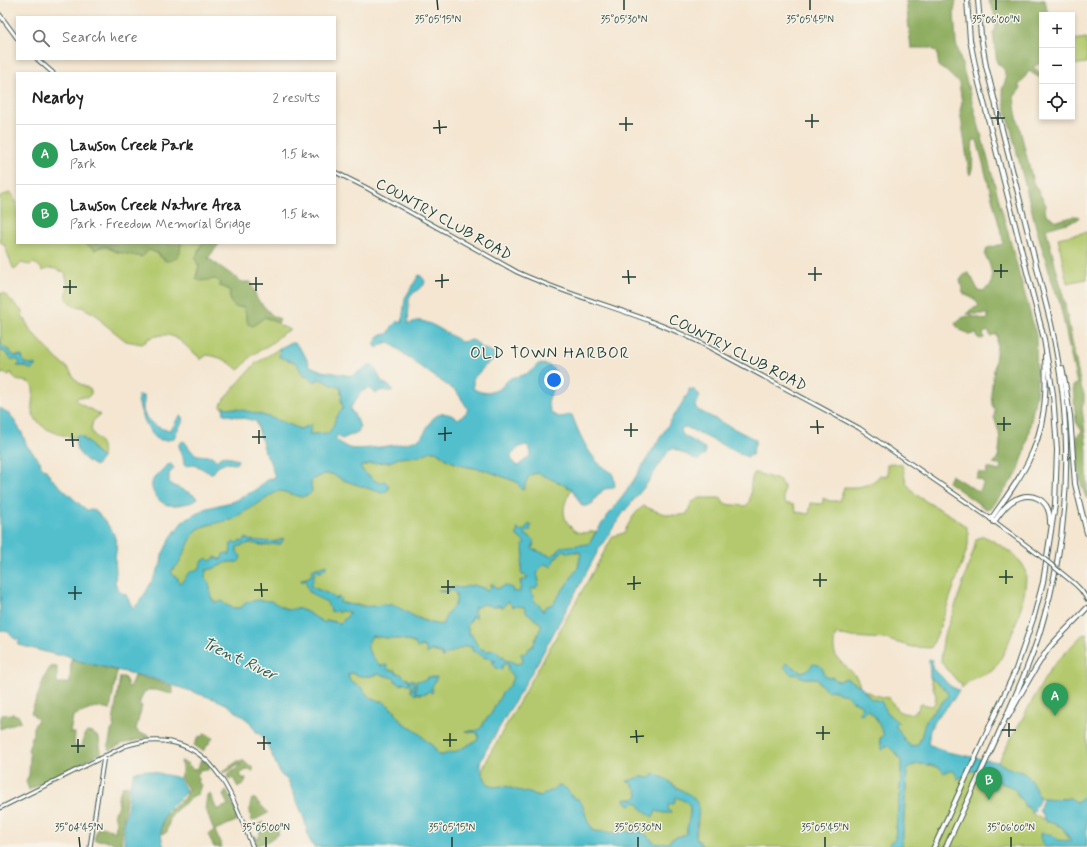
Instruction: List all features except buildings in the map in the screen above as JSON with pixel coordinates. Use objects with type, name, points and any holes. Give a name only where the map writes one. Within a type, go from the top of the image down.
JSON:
[{"type":"highway","points":[[934,847],[1016,669],[1034,616],[1043,582],[1055,505],[1057,450],[1053,394],[1042,332],[977,75],[970,40],[967,0]]},
{"type":"highway","points":[[946,847],[1022,681],[1036,643],[1050,597],[1059,554],[1066,498],[1067,452],[1065,410],[1058,356],[986,66],[981,36],[978,0]]},
{"type":"highway","points":[[993,520],[1024,470],[1040,431],[1046,388],[1042,332]]},
{"type":"highway","points":[[1058,356],[1064,373],[1066,386],[1075,484],[1087,533]]},
{"type":"highway","points":[[993,520],[1007,505],[1019,498],[1033,497],[1044,502],[1049,510],[1050,519],[1043,582]]},
{"type":"highway","points":[[995,742],[1040,661],[1053,644],[1087,608]]},
{"type":"street","points":[[0,15],[16,37]]},
{"type":"street","points":[[38,60],[52,72]]},
{"type":"street","name":"COUNTRY CLUB ROAD","points":[[336,172],[356,182],[517,272],[543,283],[673,330],[705,345],[859,428],[993,520],[1075,584],[1087,599]]},
{"type":"street","name":"COUNTRY CLUB ROAD","points":[[1081,590],[1087,593]]},
{"type":"street","points":[[0,808],[124,746],[148,740],[156,740],[179,744],[195,751],[210,763],[223,781],[253,847]]},
{"type":"street","points":[[90,847],[104,756]]},
{"type":"green space","points":[[906,0],[956,0],[954,12],[956,43],[1036,335],[1037,390],[1025,451],[1018,472],[991,509],[986,509],[948,482],[951,475],[979,492],[984,482],[976,478],[979,472],[986,475],[987,468],[1000,471],[1001,465],[993,464],[998,458],[1000,443],[999,432],[994,417],[995,410],[992,405],[991,393],[997,346],[997,334],[990,336],[989,331],[983,333],[984,338],[980,339],[977,337],[976,333],[969,335],[968,333],[960,330],[955,324],[962,318],[969,316],[986,320],[988,318],[988,314],[967,314],[970,310],[979,306],[976,300],[963,293],[960,280],[965,274],[968,273],[978,290],[983,291],[991,285],[991,270],[989,262],[985,256],[987,248],[1003,244],[1003,240],[977,140],[973,140],[972,167],[970,175],[969,172],[960,111],[962,103],[959,83],[946,71],[939,67],[937,52],[931,48],[911,48]]},
{"type":"green space","points":[[988,0],[1045,0],[1047,12],[1039,12],[1039,64],[1033,67],[1039,72],[1039,77],[1029,71],[1018,87],[1021,88],[1014,97],[1016,113],[1033,182],[1046,205],[1046,214],[1057,221],[1076,216],[1079,217],[1077,220],[1046,229],[1063,295],[1081,387],[1084,394],[1082,408],[1087,450],[1087,499],[1079,476],[1077,436],[1082,431],[1076,422],[1073,386],[1077,384],[1059,299],[1056,295],[1036,227],[1005,106],[1002,90],[1006,79],[1004,69],[997,63],[993,33],[996,28],[994,12]]},
{"type":"green space","points":[[1087,38],[1087,63],[1075,65],[1075,40]]},
{"type":"green space","points":[[10,193],[13,195],[16,202],[16,244],[86,244],[95,250],[105,247],[119,252],[147,249],[153,251],[166,261],[180,249],[181,244],[202,244],[195,259],[199,266],[196,275],[216,279],[220,283],[220,286],[230,291],[229,297],[239,306],[244,307],[246,319],[265,317],[291,330],[283,333],[272,343],[251,356],[238,370],[227,361],[216,357],[207,355],[200,360],[199,357],[181,341],[170,336],[156,336],[147,339],[147,341],[142,344],[126,341],[103,323],[98,316],[82,307],[73,306],[66,299],[68,286],[65,273],[52,268],[43,271],[38,265],[33,263],[29,265],[21,263],[15,270],[13,268],[4,244],[0,242],[0,196]]},
{"type":"green space","points":[[1087,232],[1087,279],[1067,283],[1058,238]]},
{"type":"green space","points":[[86,244],[181,244],[178,256],[174,259],[166,261],[157,253],[149,250],[142,257],[117,252],[108,247],[100,247],[95,250]]},
{"type":"green space","points":[[202,244],[219,244],[208,258],[242,282],[251,282],[257,299],[273,316],[280,319],[278,323],[265,317],[253,326],[248,324],[244,307],[235,307],[233,305],[230,300],[230,291],[219,286],[220,283],[216,279],[200,281],[196,279],[199,266],[195,259]]},
{"type":"green space","points":[[0,292],[1,294],[4,293],[22,311],[23,319],[26,320],[31,331],[57,359],[69,369],[74,378],[79,383],[91,390],[91,394],[88,397],[78,397],[76,400],[100,415],[93,421],[91,429],[101,444],[103,452],[102,458],[82,437],[76,436],[76,438],[56,433],[37,422],[32,409],[33,389],[31,384],[14,378],[11,372],[9,375],[3,373],[0,375],[0,351],[4,351],[7,355],[18,360],[20,363],[17,366],[27,366],[32,368],[35,366],[24,363],[19,355],[14,356],[9,350],[1,346]]},
{"type":"green space","points":[[280,348],[279,352],[288,361],[297,363],[301,370],[305,373],[340,387],[343,408],[329,433],[309,434],[312,425],[300,429],[262,415],[221,407],[224,399],[255,364]]},
{"type":"green space","points":[[431,451],[436,451],[448,460],[463,466],[485,470],[517,482],[524,488],[527,479],[537,473],[551,478],[572,489],[564,508],[565,517],[571,527],[579,533],[596,531],[589,544],[570,547],[551,556],[532,549],[534,545],[532,539],[525,535],[526,532],[530,530],[531,525],[523,531],[517,530],[518,533],[516,535],[525,543],[521,572],[527,576],[527,580],[520,581],[521,585],[519,594],[513,592],[510,587],[496,589],[493,584],[491,584],[491,587],[488,590],[474,585],[461,588],[452,587],[445,591],[439,590],[447,592],[452,590],[455,592],[457,601],[443,624],[437,625],[387,606],[367,607],[339,602],[339,597],[335,599],[311,586],[315,573],[317,571],[321,572],[326,565],[312,570],[311,576],[301,579],[303,582],[306,580],[309,592],[327,602],[331,609],[349,612],[341,623],[327,620],[325,623],[304,611],[294,609],[288,610],[281,606],[247,602],[241,608],[222,605],[211,597],[209,583],[205,578],[206,570],[228,562],[238,562],[237,547],[250,543],[262,545],[281,544],[283,538],[266,542],[247,540],[247,538],[244,542],[231,544],[231,555],[222,559],[215,557],[210,561],[207,558],[200,568],[180,583],[171,572],[178,565],[193,535],[198,529],[253,507],[276,492],[281,491],[301,497],[312,491],[312,480],[324,474],[332,474],[343,480],[382,493],[378,483],[360,467],[371,463],[389,462],[399,458],[420,456]]},
{"type":"green space","points":[[892,463],[902,465],[907,483],[915,493],[959,521],[968,531],[968,546],[939,630],[931,648],[912,647],[885,639],[852,637],[836,634],[834,644],[835,652],[842,663],[857,678],[860,686],[852,681],[843,679],[840,681],[828,678],[823,673],[808,670],[801,672],[786,663],[784,666],[792,675],[795,674],[804,678],[816,678],[822,686],[841,694],[845,694],[851,700],[860,704],[862,707],[859,711],[868,710],[876,717],[884,735],[880,738],[881,749],[888,746],[897,754],[901,761],[901,777],[895,838],[888,847],[703,847],[696,837],[698,822],[691,796],[669,782],[641,777],[628,782],[633,784],[633,787],[637,791],[638,795],[635,799],[624,799],[628,804],[637,802],[655,812],[665,813],[670,811],[668,809],[669,804],[674,803],[676,797],[685,801],[690,806],[689,824],[686,834],[671,839],[669,843],[656,844],[644,833],[623,830],[617,833],[594,831],[588,822],[582,804],[578,799],[572,797],[560,786],[541,796],[508,787],[490,786],[486,781],[482,772],[492,750],[613,536],[624,533],[632,518],[640,508],[644,506],[665,514],[687,514],[692,502],[700,498],[721,498],[724,504],[746,506],[750,499],[752,477],[754,473],[756,473],[780,480],[781,484],[784,486],[783,496],[785,503],[794,505],[796,512],[809,514],[811,503],[823,503],[823,498],[830,501],[840,501],[844,487],[864,486],[873,482],[880,475],[888,475],[887,464]]},
{"type":"green space","points":[[983,536],[1006,549],[1022,563],[1026,576],[1025,589],[1017,620],[999,662],[991,672],[971,680],[962,688],[962,683],[958,682],[941,662],[942,647],[944,636],[953,613],[976,539]]},
{"type":"green space","points":[[564,550],[581,553],[578,568],[553,604],[545,607],[543,612],[540,606],[534,601],[531,589],[536,588],[539,580],[537,574],[541,567],[545,564],[549,565]]},
{"type":"green space","points":[[509,601],[517,606],[524,607],[534,619],[542,625],[533,646],[530,647],[524,654],[521,653],[523,657],[522,663],[516,664],[511,661],[504,660],[501,656],[500,658],[493,650],[487,651],[479,648],[471,634],[469,634],[467,625],[472,615],[476,618],[474,611],[475,607],[482,604],[492,606],[500,604],[503,607]]},
{"type":"green space","points":[[1087,634],[1087,788],[1081,801],[1076,802],[1070,798],[1044,798],[1038,796],[1034,792],[1022,772],[1008,768],[998,762],[1050,669],[1082,635]]},
{"type":"green space","points":[[372,636],[401,639],[425,647],[427,649],[426,651],[442,653],[442,656],[465,646],[472,647],[473,651],[486,658],[497,661],[493,662],[502,666],[507,663],[513,677],[510,685],[502,693],[491,714],[480,728],[475,731],[467,731],[478,733],[478,740],[453,753],[450,752],[444,755],[439,755],[431,744],[420,734],[401,721],[393,710],[383,701],[370,698],[360,686],[352,682],[348,675],[351,673],[360,676],[379,674],[394,678],[395,681],[402,685],[405,682],[411,686],[411,692],[420,694],[427,693],[436,678],[428,677],[426,680],[416,684],[416,690],[413,691],[411,681],[410,683],[407,678],[406,679],[401,674],[396,673],[395,670],[389,670],[381,667],[375,660],[367,648]]},
{"type":"green space","points":[[71,659],[117,671],[110,710],[96,707],[73,716],[70,733],[75,733],[74,746],[82,747],[84,735],[87,732],[93,733],[99,738],[101,753],[29,790],[26,781],[29,775],[30,755],[28,750],[33,734],[33,727],[38,719],[31,713],[45,676],[51,666],[57,667],[57,683],[70,683]]},
{"type":"green space","points":[[134,676],[150,679],[173,687],[173,694],[155,690],[144,692],[139,704],[142,706],[136,729],[139,733],[149,735],[150,737],[122,744],[110,750],[108,749],[111,731],[114,727],[113,723],[120,677],[124,677],[128,687],[130,687]]},
{"type":"green space","points":[[930,677],[946,690],[949,696],[935,709],[929,718],[917,745],[910,746],[895,725],[898,723],[889,715],[881,702],[871,699],[864,690],[874,695],[889,698],[898,711],[910,714],[918,710],[919,705],[922,704],[932,706],[935,703],[936,696]]},
{"type":"green space","points":[[13,714],[19,716],[21,721],[0,729],[2,715]]},
{"type":"green space","points":[[204,734],[207,734],[213,738],[203,751],[194,745],[199,736],[202,737]]},
{"type":"green space","points":[[201,759],[211,766],[208,770],[201,769],[197,775],[199,778],[197,782],[201,785],[198,794],[173,813],[167,832],[163,834],[161,832],[163,820],[167,813],[184,798],[188,789],[180,777],[183,770],[181,761],[187,763],[193,769],[198,768]]},
{"type":"green space","points":[[238,761],[244,761],[253,767],[253,771],[246,770],[240,774],[242,778],[246,778],[244,784],[238,787],[233,778],[229,780],[227,776],[241,764],[226,772],[222,772]]},
{"type":"green space","points":[[925,764],[953,771],[956,773],[958,779],[974,770],[977,770],[984,781],[989,779],[996,783],[1000,781],[1001,784],[1010,786],[1034,815],[1062,827],[1069,839],[1064,843],[1052,847],[902,847],[907,770],[913,765]]},
{"type":"green space","points":[[128,785],[121,847],[118,847],[110,841],[94,840],[97,828],[105,827],[115,832],[116,823],[114,812],[119,806],[118,798],[122,787]]},
{"type":"green space","points":[[226,790],[238,815],[236,821],[215,831],[222,847],[214,847],[208,834],[214,831],[205,810],[207,795],[210,794],[217,810],[228,805],[223,795]]},
{"type":"green space","points":[[252,799],[255,799],[268,813],[253,821],[251,820],[250,811]]},
{"type":"green space","points":[[264,822],[263,827],[266,830],[274,826],[278,827],[278,834],[267,842],[256,845],[253,836],[255,835],[257,839],[259,838],[260,832],[258,824]]},
{"type":"water","name":"Trent River","points":[[419,275],[421,276],[425,281],[424,285],[412,294],[409,299],[408,324],[415,321],[421,321],[439,328],[461,342],[472,340],[480,347],[493,352],[495,357],[494,359],[473,379],[473,388],[480,392],[495,391],[502,387],[510,379],[528,373],[538,364],[550,366],[555,372],[548,402],[551,413],[558,417],[572,415],[587,448],[605,469],[613,473],[615,486],[613,488],[604,489],[593,501],[594,503],[587,506],[582,506],[572,489],[538,473],[530,476],[524,489],[522,490],[517,482],[485,470],[463,466],[448,460],[436,451],[431,451],[420,456],[399,458],[389,462],[371,463],[360,467],[378,483],[385,481],[389,486],[388,490],[382,493],[343,480],[332,474],[324,474],[312,480],[312,491],[309,495],[301,497],[281,491],[276,492],[234,519],[204,526],[198,529],[193,535],[178,565],[171,571],[172,574],[178,578],[180,583],[190,572],[200,568],[201,562],[207,558],[210,561],[217,557],[218,559],[222,559],[223,554],[227,553],[230,555],[231,544],[240,541],[243,542],[246,538],[247,540],[278,542],[284,538],[281,544],[262,545],[250,543],[237,547],[237,552],[241,556],[238,562],[228,562],[206,570],[205,578],[209,583],[210,595],[214,602],[222,601],[224,604],[233,608],[240,608],[247,602],[257,600],[271,601],[288,610],[297,608],[305,611],[325,623],[327,620],[341,623],[349,612],[341,611],[338,613],[336,610],[334,612],[330,611],[331,609],[327,602],[312,594],[306,585],[306,580],[302,582],[301,580],[311,576],[313,570],[326,565],[326,568],[321,572],[317,571],[315,573],[311,586],[335,599],[339,597],[341,599],[339,602],[368,606],[382,604],[387,606],[391,604],[423,621],[443,624],[446,615],[455,603],[456,593],[452,590],[442,592],[438,590],[445,591],[452,587],[461,588],[474,585],[488,590],[491,587],[491,584],[493,584],[496,589],[507,586],[512,588],[513,592],[516,591],[519,593],[521,585],[520,581],[527,579],[527,576],[522,575],[521,572],[524,556],[523,545],[525,543],[516,534],[518,533],[517,529],[523,531],[529,524],[531,525],[530,531],[526,532],[525,535],[533,539],[532,549],[551,556],[558,552],[560,547],[589,544],[626,492],[689,392],[689,389],[694,390],[700,395],[695,407],[698,410],[756,440],[752,455],[747,457],[686,427],[682,428],[681,431],[683,435],[706,449],[705,454],[697,460],[673,448],[669,450],[646,485],[623,513],[599,549],[539,660],[485,752],[480,763],[480,769],[490,786],[509,787],[541,796],[560,786],[566,788],[572,797],[578,799],[582,804],[588,822],[594,831],[617,833],[623,830],[633,833],[638,830],[644,833],[656,844],[669,843],[671,839],[686,834],[690,806],[685,801],[676,797],[674,804],[669,804],[668,809],[671,813],[656,811],[652,817],[641,808],[637,802],[630,805],[624,800],[635,799],[638,795],[637,791],[633,787],[633,784],[627,781],[641,777],[651,778],[653,773],[668,780],[696,801],[699,814],[696,837],[703,847],[314,847],[309,839],[304,818],[288,780],[281,775],[265,740],[260,734],[257,733],[250,722],[226,704],[151,678],[78,661],[66,655],[57,655],[19,645],[18,642],[20,640],[18,638],[16,640],[8,632],[0,630],[0,408],[10,414],[22,433],[27,446],[40,461],[41,466],[46,470],[51,478],[87,510],[95,510],[111,529],[117,545],[115,559],[115,582],[117,588],[123,594],[125,593],[133,608],[137,605],[146,592],[161,564],[162,555],[171,537],[183,521],[207,508],[235,501],[255,490],[266,481],[275,477],[265,452],[256,421],[224,414],[223,407],[262,415],[300,429],[312,425],[309,434],[329,433],[335,419],[343,408],[340,387],[318,379],[317,381],[312,381],[309,376],[303,375],[296,363],[279,357],[280,348],[295,343],[304,354],[310,366],[322,371],[352,376],[369,365],[373,365],[382,382],[392,388],[392,391],[383,390],[376,393],[368,388],[361,392],[351,407],[351,410],[360,427],[358,432],[342,439],[337,435],[336,436],[336,439],[349,448],[373,448],[414,441],[422,436],[433,418],[441,414],[445,414],[458,419],[465,414],[468,409],[457,392],[418,365],[389,342],[382,344],[377,348],[374,344],[380,335],[388,334],[397,321],[402,323],[405,298]],"holes":[[[525,445],[528,446],[531,452],[530,456],[518,466],[514,463],[511,456],[518,448]],[[564,550],[568,553],[577,551],[581,553],[578,568],[553,604],[545,607],[543,612],[540,606],[534,601],[531,589],[536,588],[539,583],[537,574],[541,567],[545,564],[552,567],[554,559]],[[509,601],[513,607],[524,607],[526,612],[542,625],[533,646],[524,654],[521,653],[521,656],[523,657],[522,663],[516,664],[511,661],[504,660],[504,656],[500,657],[498,652],[493,650],[487,651],[479,648],[471,634],[469,634],[467,625],[472,616],[476,618],[474,611],[475,607],[482,604],[493,607],[500,605],[501,607],[504,607]],[[372,636],[401,639],[415,643],[417,648],[421,647],[421,645],[427,649],[426,653],[429,653],[431,650],[442,653],[442,657],[465,646],[472,647],[472,651],[496,661],[492,662],[498,669],[502,670],[502,666],[508,663],[509,666],[507,669],[513,677],[510,685],[502,693],[482,727],[476,730],[465,731],[478,733],[478,740],[453,753],[450,752],[444,755],[439,755],[431,744],[420,734],[401,721],[395,713],[396,711],[391,709],[389,705],[388,706],[383,701],[370,698],[360,686],[349,679],[348,675],[351,673],[360,676],[379,674],[394,678],[395,681],[402,685],[403,682],[410,685],[412,688],[411,691],[415,695],[417,694],[415,693],[416,692],[420,694],[427,693],[429,690],[432,693],[433,689],[431,689],[437,677],[428,677],[426,680],[416,681],[416,690],[414,691],[414,680],[411,679],[410,683],[407,678],[406,679],[401,674],[396,673],[395,670],[387,669],[388,666],[380,666],[369,652],[369,641]]]},
{"type":"water","points":[[0,337],[2,346],[10,351],[13,356],[22,356],[24,363],[31,365],[35,364],[36,367],[33,366],[33,370],[27,368],[26,366],[17,366],[20,363],[18,360],[11,359],[4,351],[0,351]]},
{"type":"water","points":[[138,395],[144,396],[143,409],[146,417],[153,424],[161,428],[170,430],[178,418],[180,416],[182,417],[183,421],[174,438],[162,440],[153,435],[143,418]]},
{"type":"water","points":[[76,436],[82,436],[84,440],[89,442],[94,451],[102,458],[96,466],[85,459],[78,451],[76,446]]},
{"type":"water","points":[[183,441],[196,454],[202,456],[212,456],[217,461],[222,455],[238,460],[236,464],[226,463],[217,467],[213,473],[195,465],[184,465],[179,446],[179,444]]},
{"type":"water","points":[[171,464],[174,468],[169,474],[169,482],[176,487],[191,493],[197,498],[193,502],[168,505],[164,504],[157,498],[153,490],[152,482],[165,467]]},
{"type":"water","points":[[929,659],[933,660],[933,670],[940,674],[949,685],[959,690],[953,700],[935,720],[930,730],[928,744],[947,752],[998,762],[1008,768],[1022,772],[1029,777],[1040,798],[1037,805],[1034,807],[1035,810],[1032,813],[1027,806],[1025,807],[1016,791],[1007,785],[1001,784],[1000,781],[996,783],[997,787],[995,790],[992,781],[990,782],[989,779],[984,781],[977,770],[974,770],[958,779],[953,772],[949,771],[944,773],[941,769],[931,765],[913,765],[907,770],[902,847],[888,847],[895,838],[901,777],[901,761],[897,754],[888,746],[885,746],[883,750],[881,749],[881,741],[879,740],[884,735],[875,717],[870,711],[867,709],[862,714],[859,713],[862,707],[860,704],[851,700],[845,694],[841,694],[833,690],[828,691],[816,678],[804,678],[795,674],[792,675],[784,667],[786,663],[801,672],[808,670],[813,664],[819,665],[823,669],[823,673],[828,678],[833,677],[835,680],[840,681],[846,678],[860,686],[871,699],[881,701],[889,715],[899,723],[895,725],[910,746],[917,745],[920,741],[926,720],[948,696],[946,690],[930,677]]},
{"type":"water","points":[[146,770],[179,778],[186,790],[182,797],[167,810],[163,820],[161,836],[164,847],[124,847],[124,821],[130,785],[134,773]]},
{"type":"water","points":[[1087,788],[1087,847],[1045,847],[1041,841],[1041,833],[1054,836],[1058,840],[1071,841],[1062,827],[1044,820],[1043,814],[1039,811],[1043,798],[1070,798],[1076,802],[1080,801]]},
{"type":"place","name":"Lawson Creek Park","points":[[1055,716]]},
{"type":"place","name":"Lawson Creek Nature Area","points":[[989,800]]},
{"type":"district","name":"OLD TOWN HARBOR","points":[[550,352]]}]
